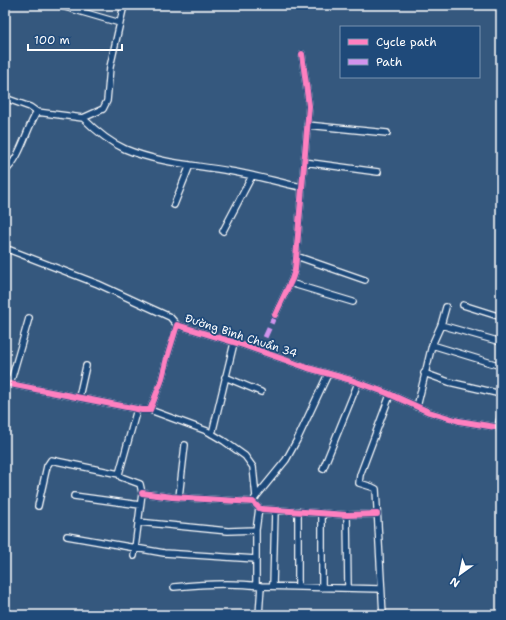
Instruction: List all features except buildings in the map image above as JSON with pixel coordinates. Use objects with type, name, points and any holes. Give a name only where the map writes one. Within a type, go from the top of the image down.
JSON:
[{"type":"street","points":[[58,5],[120,23]]},
{"type":"street","points":[[5,98],[30,107],[37,112],[83,118],[103,109],[106,101],[110,67],[124,5]]},
{"type":"street","points":[[275,315],[295,270],[309,106],[302,54]]},
{"type":"street","points":[[5,171],[37,112]]},
{"type":"street","points":[[83,118],[92,127],[124,148],[162,160],[190,166],[230,171],[301,187]]},
{"type":"street","points":[[308,124],[387,133]]},
{"type":"street","points":[[304,162],[378,172]]},
{"type":"street","points":[[174,205],[190,166]]},
{"type":"street","points":[[223,231],[252,176]]},
{"type":"street","points":[[10,250],[98,284],[170,317],[178,325]]},
{"type":"street","points":[[296,256],[365,280]]},
{"type":"street","points":[[290,283],[353,302]]},
{"type":"street","points":[[463,305],[501,317]]},
{"type":"street","points":[[417,407],[432,345],[441,326],[446,306]]},
{"type":"street","points":[[29,318],[7,384],[137,409],[150,410],[207,431],[245,456],[253,467],[254,499],[259,508],[256,530],[259,615]]},
{"type":"street","name":"Đường Bình Chuẩn 34","points":[[150,410],[161,382],[178,325],[390,394],[429,412],[459,421],[499,427]]},
{"type":"street","points":[[441,326],[501,342]]},
{"type":"street","points":[[212,434],[234,343]]},
{"type":"street","points":[[432,345],[501,366]]},
{"type":"street","points":[[79,397],[86,366]]},
{"type":"street","points":[[424,373],[449,382],[501,394]]},
{"type":"street","points":[[254,499],[286,460],[328,374]]},
{"type":"street","points":[[225,377],[261,392]]},
{"type":"street","points":[[323,469],[358,383]]},
{"type":"street","points":[[383,615],[376,489],[359,483],[360,475],[390,394]]},
{"type":"street","points":[[119,474],[137,409]]},
{"type":"street","points":[[499,427],[501,414]]},
{"type":"street","points":[[179,498],[185,444]]},
{"type":"street","points":[[38,506],[47,466],[51,460],[119,474],[121,477],[140,484],[142,493],[134,556]]},
{"type":"street","points":[[142,493],[179,498],[254,499]]},
{"type":"street","points":[[74,496],[140,505]]},
{"type":"street","points":[[259,508],[347,515],[377,514]]},
{"type":"street","points":[[273,586],[274,510]]},
{"type":"street","points":[[298,512],[298,587]]},
{"type":"street","points":[[322,513],[322,588]]},
{"type":"street","points":[[347,515],[348,588]]},
{"type":"street","points":[[138,522],[228,531],[256,530]]},
{"type":"street","points":[[67,536],[134,549],[164,553],[256,559]]},
{"type":"street","points":[[174,587],[199,584],[381,589]]},
{"type":"marked path","points":[[259,351],[275,315]]},
{"type":"cycle path","points":[[275,315],[295,270],[309,106],[302,54]]},
{"type":"cycle path","points":[[5,383],[142,410],[150,410],[161,382],[177,325],[243,345],[308,368],[351,380],[387,393],[429,412],[459,421],[501,428]]},
{"type":"cycle path","points":[[142,493],[172,497],[253,502],[262,509],[347,515],[377,514]]}]
